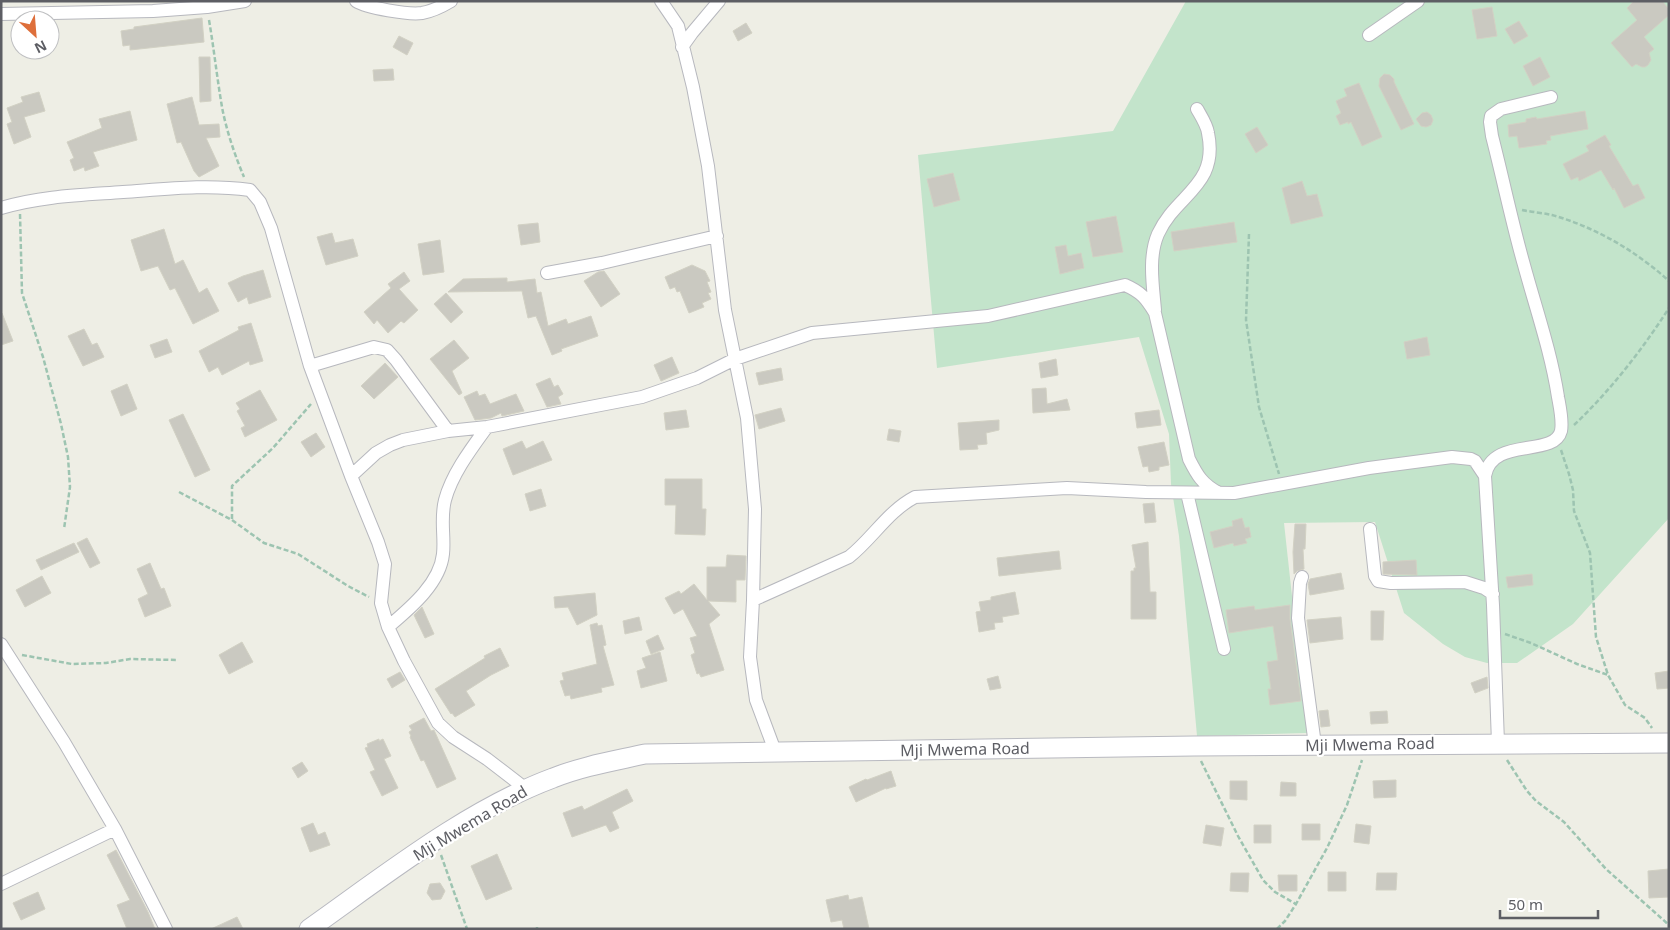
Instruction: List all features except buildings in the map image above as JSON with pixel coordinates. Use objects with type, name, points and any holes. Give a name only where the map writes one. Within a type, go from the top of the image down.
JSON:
[{"type":"main road","name":"Mji Mwema Road","points":[[308,929],[478,814],[526,789],[554,777],[587,767],[645,754],[1368,744],[1664,743]]},
{"type":"street","points":[[1,14],[153,12],[245,1]]},
{"type":"street","points":[[356,1],[362,5],[420,13],[438,9],[451,1]]},
{"type":"street","points":[[661,1],[678,26],[700,119],[708,166],[725,310],[747,418],[755,509],[750,657],[756,700],[775,751]]},
{"type":"street","points":[[682,47],[719,1]]},
{"type":"street","points":[[1370,36],[1418,1]]},
{"type":"street","points":[[1498,743],[1493,594],[1486,470],[1494,458],[1508,452],[1536,447],[1550,442],[1559,435],[1561,417],[1547,343],[1524,264],[1490,122],[1492,116],[1501,109],[1551,97]]},
{"type":"street","points":[[1197,108],[1208,132],[1210,157],[1206,172],[1196,187],[1167,217],[1157,236],[1152,264],[1155,313],[1188,459],[1196,474],[1207,486],[1219,493]]},
{"type":"street","points":[[1,208],[20,203],[78,195],[205,186],[250,190],[260,202],[271,228],[310,366],[385,564],[381,603],[388,627],[404,661],[438,723],[462,744],[487,759],[526,789]]},
{"type":"street","points":[[547,273],[602,263],[717,236]]},
{"type":"street","points":[[351,476],[376,453],[403,440],[448,431],[487,427],[642,397],[697,378],[736,359],[812,333],[988,316],[1104,288],[1125,285],[1137,290],[1155,313]]},
{"type":"street","points":[[310,366],[374,347],[388,350],[448,431]]},
{"type":"street","points":[[388,627],[416,602],[437,572],[443,556],[442,519],[446,499],[466,455],[487,427]]},
{"type":"street","points":[[753,600],[849,557],[905,502],[915,498],[1067,488],[1234,493],[1369,468],[1452,457],[1475,461],[1485,476]]},
{"type":"street","points":[[1187,493],[1224,649]]},
{"type":"street","points":[[1370,529],[1375,576],[1378,581],[1390,583],[1465,582],[1484,588],[1493,594]]},
{"type":"street","points":[[1302,576],[1298,618],[1316,745]]},
{"type":"street","points":[[4,648],[64,742],[115,829],[166,929]]},
{"type":"street","points":[[1,884],[115,829]]},
{"type":"path","points":[[207,7],[222,108],[239,165],[250,190]]},
{"type":"path","points":[[20,203],[22,294],[43,357],[68,457],[70,487],[64,529]]},
{"type":"path","points":[[1510,209],[1551,215],[1584,227],[1610,239],[1640,258],[1669,281]]},
{"type":"path","points":[[1249,234],[1246,320],[1253,375],[1259,406],[1282,485]]},
{"type":"path","points":[[1664,743],[1645,718],[1625,705],[1608,674],[1596,637],[1590,553],[1574,511],[1573,490],[1559,435],[1598,402],[1669,308]]},
{"type":"path","points":[[232,520],[232,486],[273,448],[320,394]]},
{"type":"path","points":[[179,492],[232,520],[264,543],[298,554],[348,586],[381,603]]},
{"type":"path","points":[[1494,630],[1531,643],[1577,664],[1608,674]]},
{"type":"path","points":[[4,648],[72,664],[106,663],[130,659],[177,660]]},
{"type":"path","points":[[1498,743],[1526,791],[1564,822],[1606,869],[1669,925]]},
{"type":"path","points":[[1278,929],[1296,904],[1347,805],[1368,744]]},
{"type":"path","points":[[1194,746],[1238,836],[1263,880],[1275,892],[1296,904]]},
{"type":"path","points":[[436,841],[467,929]]},
{"type":"green space","points":[[1186,1],[1669,1],[1669,518],[1573,624],[1517,663],[1487,663],[1465,657],[1443,644],[1404,613],[1375,522],[1284,523],[1307,733],[1197,736],[1179,536],[1171,484],[1169,434],[1139,337],[937,368],[918,155],[1113,131]]}]
